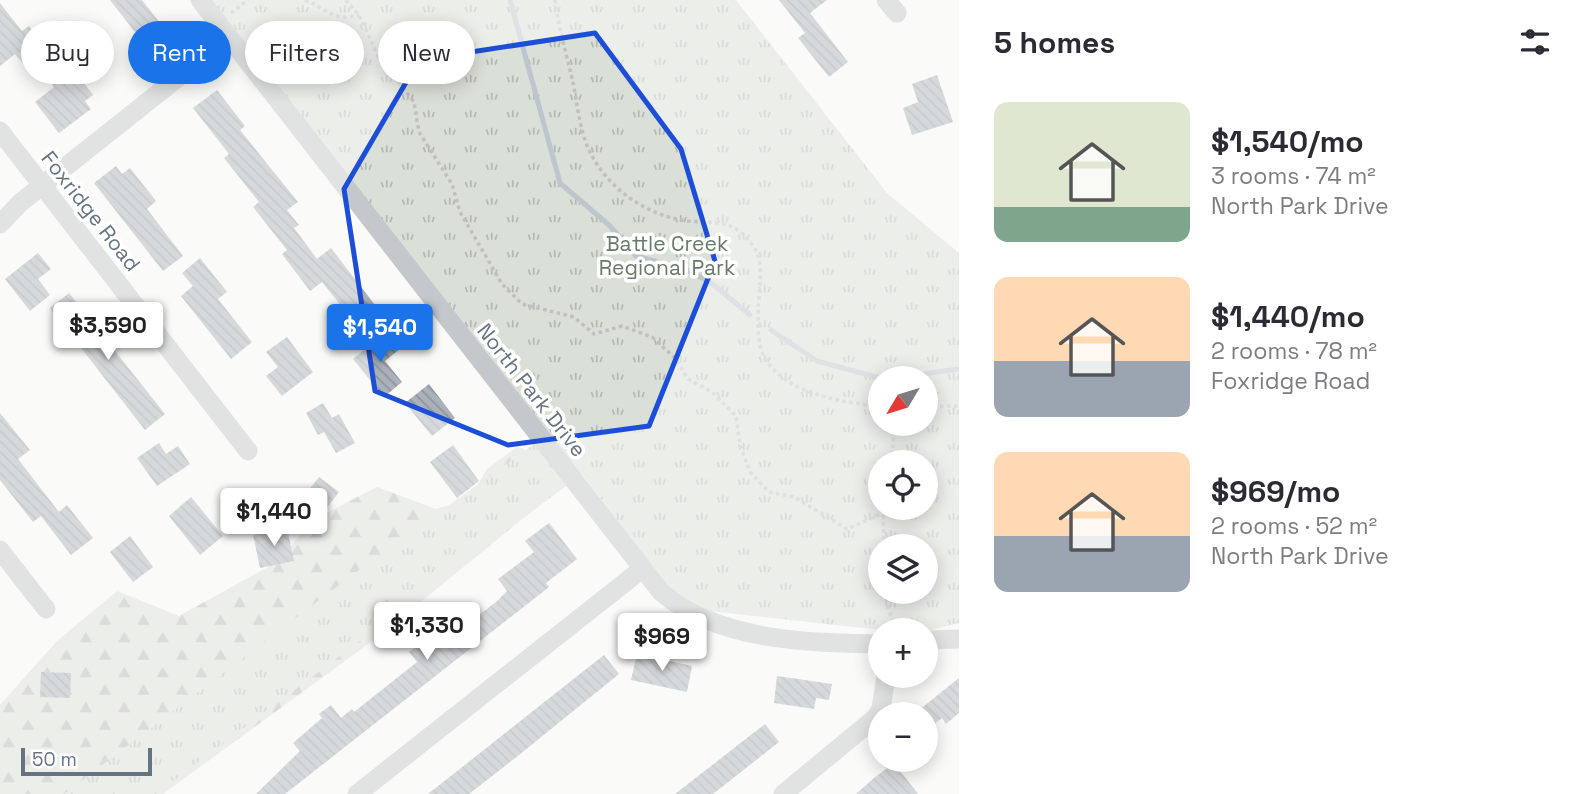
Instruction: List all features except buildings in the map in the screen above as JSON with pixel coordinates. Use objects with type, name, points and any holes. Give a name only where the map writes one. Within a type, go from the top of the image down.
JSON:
[{"type":"street","name":"North Park Drive","points":[[201,0],[217,21]]},
{"type":"street","name":"North Park Drive","points":[[231,40],[642,569],[677,607],[713,624],[785,638],[868,642]]},
{"type":"street","points":[[0,224],[42,186],[170,84]]},
{"type":"street","name":"Foxridge Road","points":[[0,131],[248,452]]},
{"type":"street","points":[[0,550],[46,609]]},
{"type":"street","points":[[357,794],[642,569]]},
{"type":"street","points":[[938,640],[959,639]]},
{"type":"street","points":[[783,794],[875,718],[881,709],[884,688]]},
{"type":"path","points":[[305,0],[331,16],[345,19],[359,15]]},
{"type":"path","points":[[346,0],[359,15],[379,58],[414,102],[419,132],[452,184],[460,212],[502,284],[522,304],[574,317],[594,334],[622,326],[652,337],[675,358],[688,379],[712,393],[736,416],[740,445],[750,472],[769,492],[794,497],[847,528],[868,519]]},
{"type":"path","points":[[555,0],[587,148],[604,175],[625,195],[656,212],[687,221],[712,220],[735,227],[754,246],[761,262],[760,345],[768,362],[806,390],[837,402],[868,405]]},
{"type":"path","points":[[938,407],[959,406]]},
{"type":"highlighted area","points":[[595,33],[681,149],[715,261],[649,426],[508,445],[375,391],[344,189],[419,60]]},
{"type":"green space","name":"Battle Creek Regional Park","points":[[201,0],[736,0],[887,193],[959,253],[959,623],[938,628],[938,618],[868,618],[868,629],[710,611],[670,590],[582,474],[156,794],[64,794],[347,579],[541,439],[266,84],[364,84],[364,21],[245,21],[245,57],[231,39],[231,21],[217,21]]},
{"type":"green space","points":[[518,446],[548,465],[527,515],[379,636],[163,794],[0,794],[0,705],[57,641],[117,591],[179,616],[277,562],[313,520],[377,487],[436,509],[469,499],[487,469]]},
{"type":"waterway","points":[[510,0],[560,183],[609,225],[636,256],[686,270],[710,282],[750,315]]},
{"type":"waterway","points":[[771,330],[817,361],[868,375]]},
{"type":"waterway","points":[[938,372],[959,369]]}]
